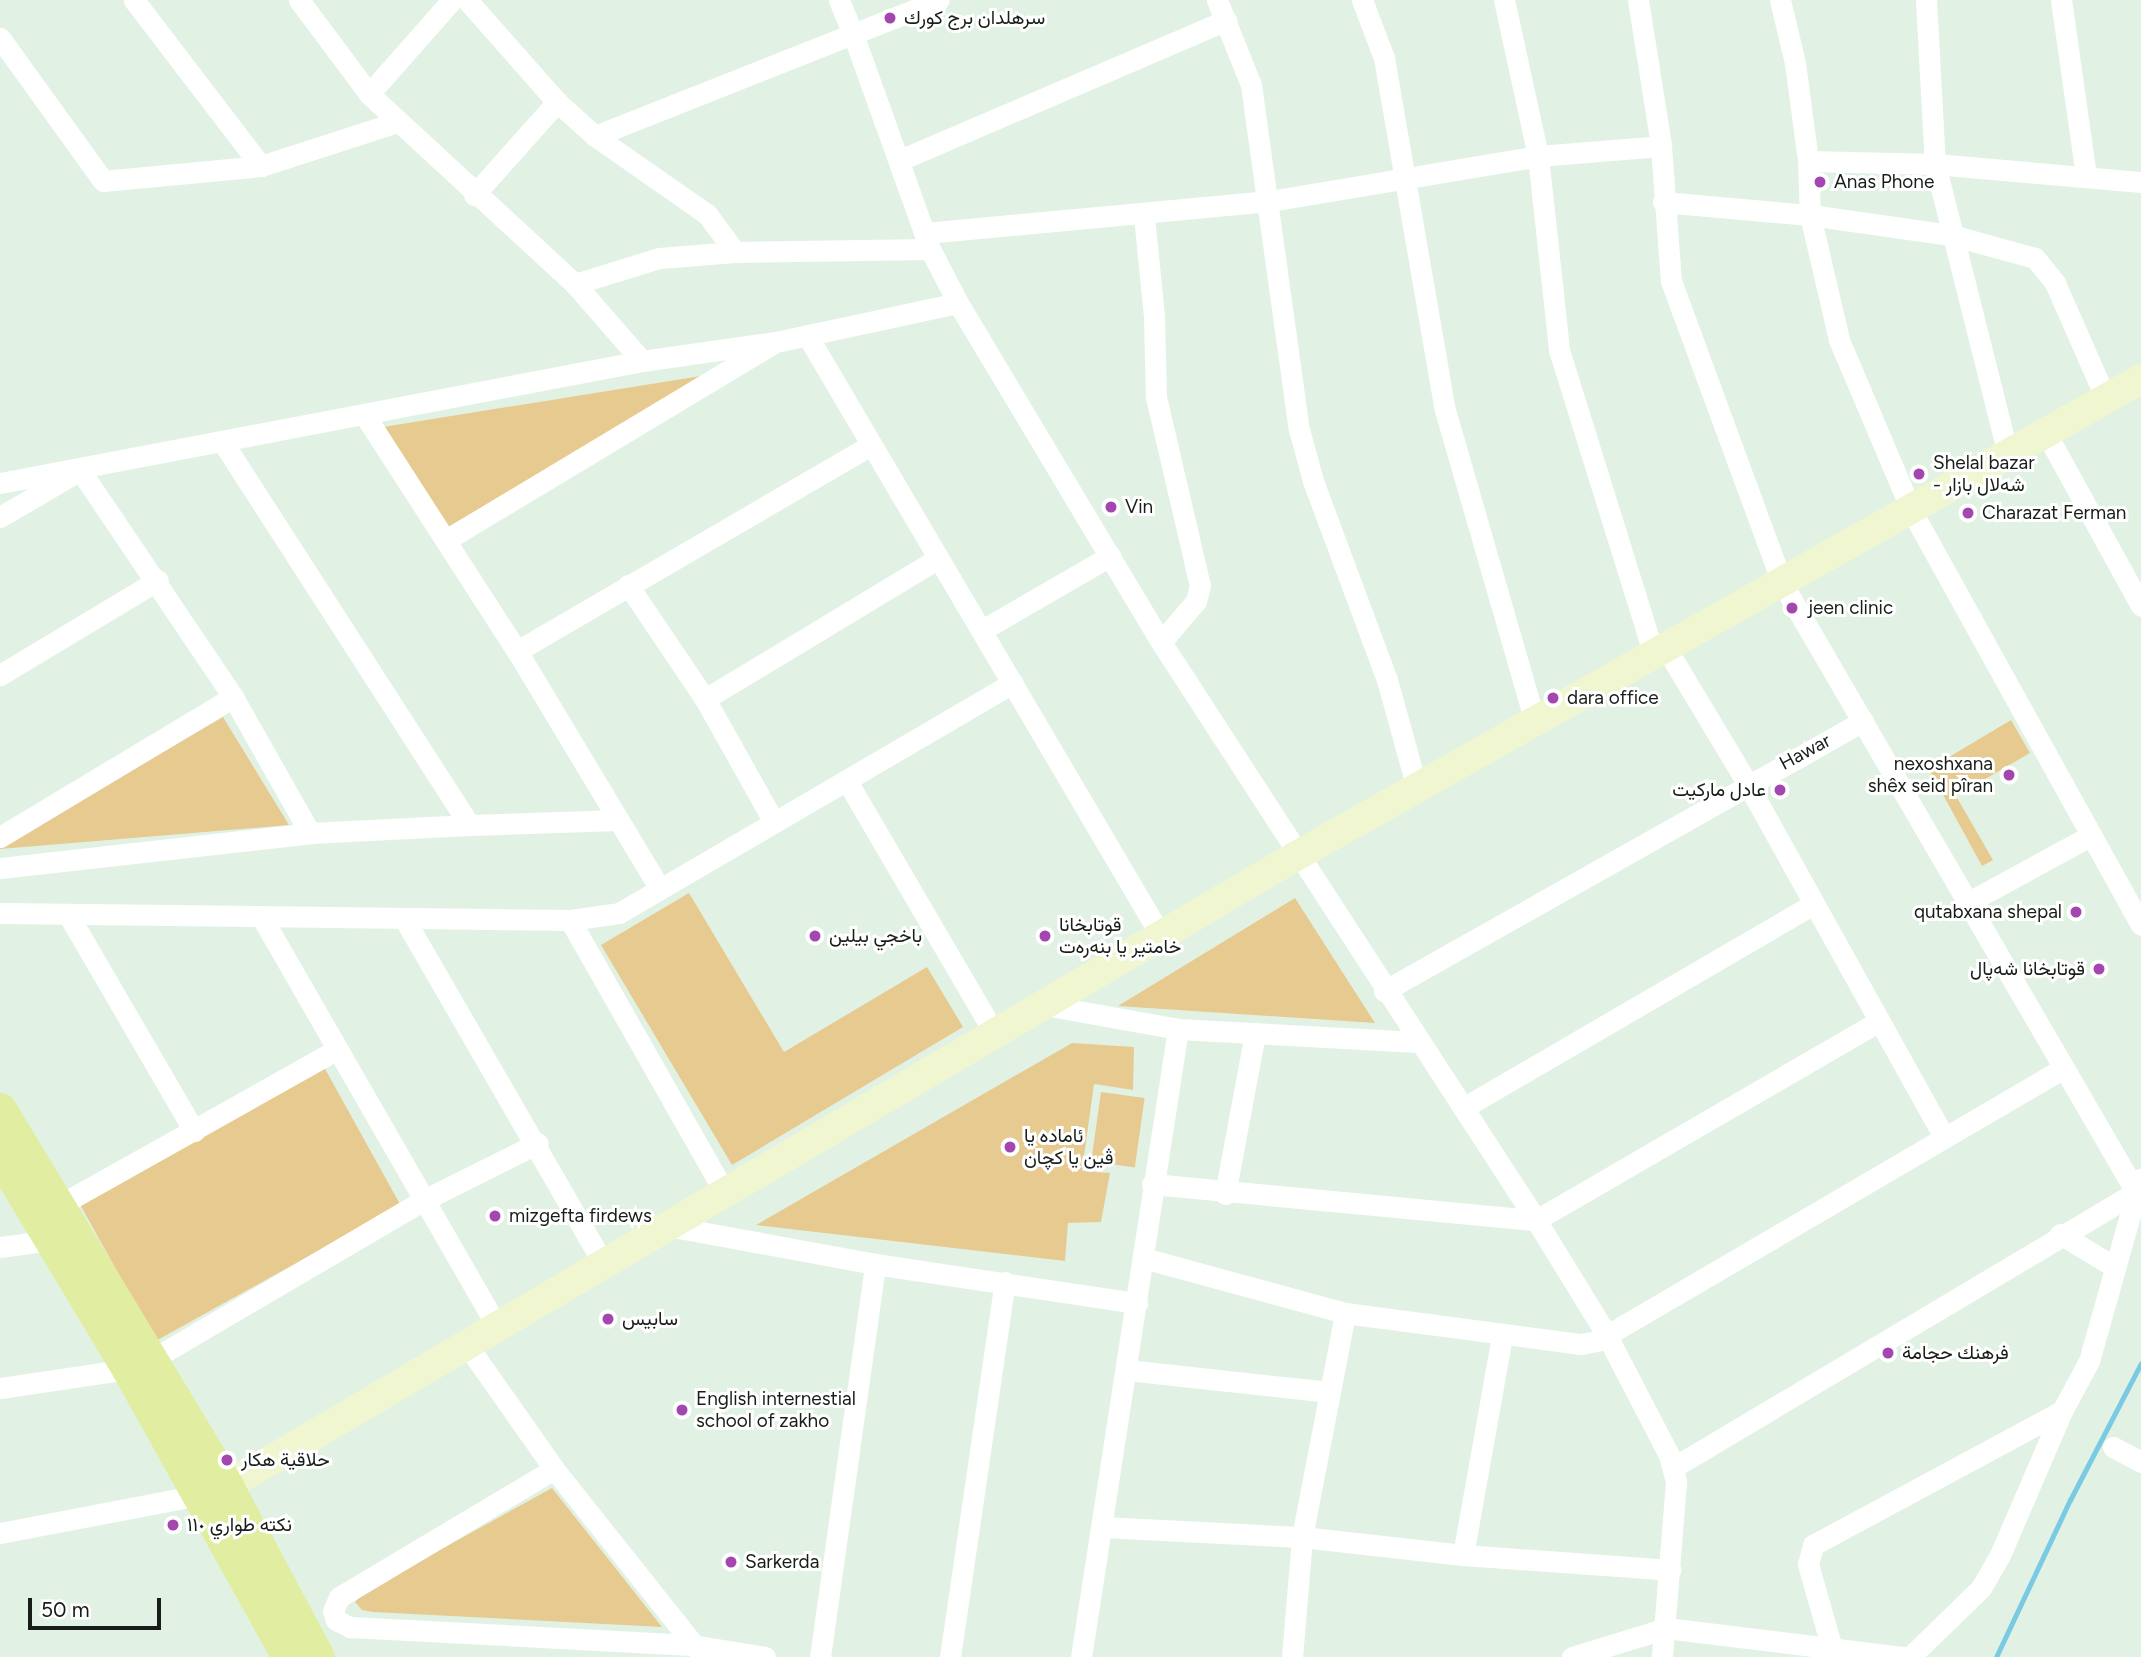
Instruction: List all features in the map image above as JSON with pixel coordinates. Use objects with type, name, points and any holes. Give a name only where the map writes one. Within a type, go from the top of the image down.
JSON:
[{"type":"main road","points":[[213,1492],[497,1328],[1298,856],[2141,379]]},
{"type":"main road","points":[[0,1109],[58,1206],[140,1364],[213,1492],[318,1657]]},
{"type":"main road","points":[[0,1156],[51,1240],[140,1364]]},
{"type":"main road","points":[[213,1492],[288,1657]]},
{"type":"street","points":[[134,0],[261,166]]},
{"type":"street","points":[[299,0],[369,94],[474,195],[575,284],[642,361]]},
{"type":"street","points":[[369,94],[452,0]]},
{"type":"street","points":[[467,0],[557,102],[594,135],[707,214],[735,252]]},
{"type":"street","points":[[839,0],[928,241],[958,303],[1161,642],[1384,991],[1536,1220],[1606,1334],[1674,1468],[1670,1570],[1662,1657]]},
{"type":"street","points":[[594,135],[939,0]]},
{"type":"street","points":[[1217,0],[1251,85],[1270,201],[1299,429],[1313,481],[1387,680],[1417,788]]},
{"type":"street","points":[[1362,0],[1384,58],[1401,177],[1444,411],[1535,722]]},
{"type":"street","points":[[1504,0],[1538,156],[1559,350],[1660,651],[1747,783],[1944,1137]]},
{"type":"street","points":[[1638,0],[1661,146],[1663,202],[1671,281],[1782,583],[2062,1069],[2139,1184]]},
{"type":"street","points":[[1780,0],[1795,63],[1808,161],[1810,215],[1839,340],[1911,510],[2141,925]]},
{"type":"street","points":[[1926,0],[1935,164],[2008,454]]},
{"type":"street","points":[[2062,0],[2086,176]]},
{"type":"street","points":[[900,160],[1226,20]]},
{"type":"street","points":[[0,38],[103,181],[261,166],[397,122]]},
{"type":"street","points":[[474,195],[557,102]]},
{"type":"street","points":[[575,284],[648,260],[928,241],[1270,201],[1538,156],[1661,146]]},
{"type":"street","points":[[1808,161],[1935,164],[2141,181]]},
{"type":"street","points":[[1663,202],[1810,215],[1951,235],[2035,258],[2054,283],[2106,399]]},
{"type":"street","points":[[1144,216],[1154,317],[1156,397],[1200,586],[1195,601],[1161,642]]},
{"type":"street","points":[[0,483],[80,470],[642,361],[776,342],[958,303]]},
{"type":"street","points":[[807,335],[1161,936]]},
{"type":"street","points":[[446,540],[776,342]]},
{"type":"street","points":[[364,414],[517,652],[659,887]]},
{"type":"street","points":[[2046,433],[2141,606]]},
{"type":"street","points":[[222,441],[469,825]]},
{"type":"street","points":[[517,652],[871,445]]},
{"type":"street","points":[[0,517],[80,470]]},
{"type":"street","points":[[80,470],[158,580],[233,697],[310,833]]},
{"type":"street","points":[[982,630],[1110,556]]},
{"type":"street","points":[[705,699],[937,559]]},
{"type":"street","points":[[0,675],[158,580]]},
{"type":"street","points":[[628,585],[705,699],[774,822]]},
{"type":"street","points":[[0,913],[69,916],[570,920],[619,912],[1013,683]]},
{"type":"street","points":[[0,837],[233,697]]},
{"type":"street","name":"Hawar","points":[[1384,991],[1747,783],[1863,721]]},
{"type":"street","points":[[847,780],[995,1034]]},
{"type":"street","points":[[0,868],[310,833],[618,820]]},
{"type":"street","points":[[1967,903],[2090,836]]},
{"type":"street","points":[[1463,1108],[1813,904]]},
{"type":"street","points":[[69,916],[194,1131]]},
{"type":"street","points":[[261,916],[497,1328]]},
{"type":"street","points":[[405,920],[538,1143],[604,1264]]},
{"type":"street","points":[[570,920],[725,1193]]},
{"type":"street","points":[[1045,1005],[1178,1029],[1418,1042]]},
{"type":"street","points":[[1152,1184],[1225,1194],[1490,1212],[1536,1220],[1879,1021]]},
{"type":"street","points":[[1081,1657],[1178,1029]]},
{"type":"street","points":[[1225,1194],[1255,1033]]},
{"type":"street","points":[[58,1206],[336,1050]]},
{"type":"street","points":[[1143,1258],[1345,1313],[1502,1337],[1581,1344],[1606,1334],[2062,1069]]},
{"type":"street","points":[[0,1388],[140,1364],[424,1200],[538,1143]]},
{"type":"street","points":[[1674,1468],[2139,1184]]},
{"type":"street","points":[[1910,1657],[1981,1588],[2000,1555],[2062,1411],[2089,1361],[2113,1266],[2139,1184]]},
{"type":"street","points":[[668,1226],[875,1264],[1137,1303]]},
{"type":"street","points":[[2060,1234],[2113,1266]]},
{"type":"street","points":[[0,1247],[51,1240]]},
{"type":"street","points":[[820,1657],[875,1264]]},
{"type":"street","points":[[950,1657],[1005,1282]]},
{"type":"street","points":[[1292,1657],[1302,1537],[1345,1313]]},
{"type":"street","points":[[1463,1555],[1502,1337]]},
{"type":"street","points":[[467,1345],[554,1469],[698,1651]]},
{"type":"street","points":[[1127,1370],[1330,1392]]},
{"type":"street","points":[[1831,1646],[1808,1564],[1812,1545],[2062,1411]]},
{"type":"street","points":[[2113,1447],[2141,1462]]},
{"type":"street","points":[[554,1469],[339,1597],[333,1611],[337,1620],[350,1627],[765,1657]]},
{"type":"street","points":[[0,1533],[213,1492]]},
{"type":"street","points":[[1102,1527],[1302,1537],[1463,1555],[1670,1570]]},
{"type":"street","points":[[1572,1657],[1666,1628],[1831,1646],[1902,1657]]},
{"type":"shaded area","points":[[707,375],[446,528],[383,427]]},
{"type":"shaded area","points":[[223,717],[289,825],[0,849],[0,848]]},
{"type":"shaded area","points":[[2011,720],[2030,753],[1956,796],[1993,860],[1982,866],[1929,769]]},
{"type":"shaded area","points":[[689,893],[784,1052],[927,967],[963,1027],[732,1165],[601,945]]},
{"type":"shaded area","points":[[1295,898],[1375,1023],[1118,1006]]},
{"type":"shaded area","points":[[1072,1043],[1134,1047],[1133,1090],[1094,1084],[1082,1171],[1110,1173],[1101,1222],[1068,1223],[1065,1261],[756,1225]]},
{"type":"shaded area","points":[[324,1067],[401,1205],[156,1341],[79,1203]]},
{"type":"shaded area","points":[[1101,1092],[1145,1098],[1135,1167],[1091,1161]]},
{"type":"shaded area","points":[[552,1488],[662,1627],[373,1612],[362,1610],[355,1602],[364,1592]]},
{"type":"waterway","points":[[1996,1657],[2070,1500],[2141,1363]]},
{"type":"place","name":"سرهلدان برج كورك","points":[[890,18]]},
{"type":"place","name":"Anas Phone","points":[[1820,182]]},
{"type":"place","name":"Shelal bazar - شەلال بازار","points":[[1919,474]]},
{"type":"place","name":"Vin","points":[[1111,507]]},
{"type":"place","name":"Charazat Ferman","points":[[1968,513]]},
{"type":"place","name":"jeen clinic","points":[[1792,608]]},
{"type":"place","name":"dara office","points":[[1553,698]]},
{"type":"place","name":"nexoshxana shêx seid pîran","points":[[2009,775]]},
{"type":"place","name":"عادل ماركيت","points":[[1780,790]]},
{"type":"place","name":"qutabxana shepal","points":[[2076,912]]},
{"type":"place","name":"باخجي بيلين","points":[[815,936]]},
{"type":"place","name":"قوتابخانا خامتیر یا بنەرەت","points":[[1045,936]]},
{"type":"place","name":"قوتابخانا شەپال","points":[[2099,969]]},
{"type":"place","name":"ئاماده یا ڤین یا کچان","points":[[1010,1147]]},
{"type":"place","name":"mizgefta firdews","points":[[495,1216]]},
{"type":"place","name":"سابيس","points":[[608,1319]]},
{"type":"place","name":"فرهنك حجامة","points":[[1888,1353]]},
{"type":"place","name":"English internestial school of zakho","points":[[682,1410]]},
{"type":"place","name":"حلاقية هكار","points":[[227,1460]]},
{"type":"place","name":"نكته طواري ١١٠","points":[[173,1525]]},
{"type":"place","name":"Sarkerda","points":[[731,1562]]}]
